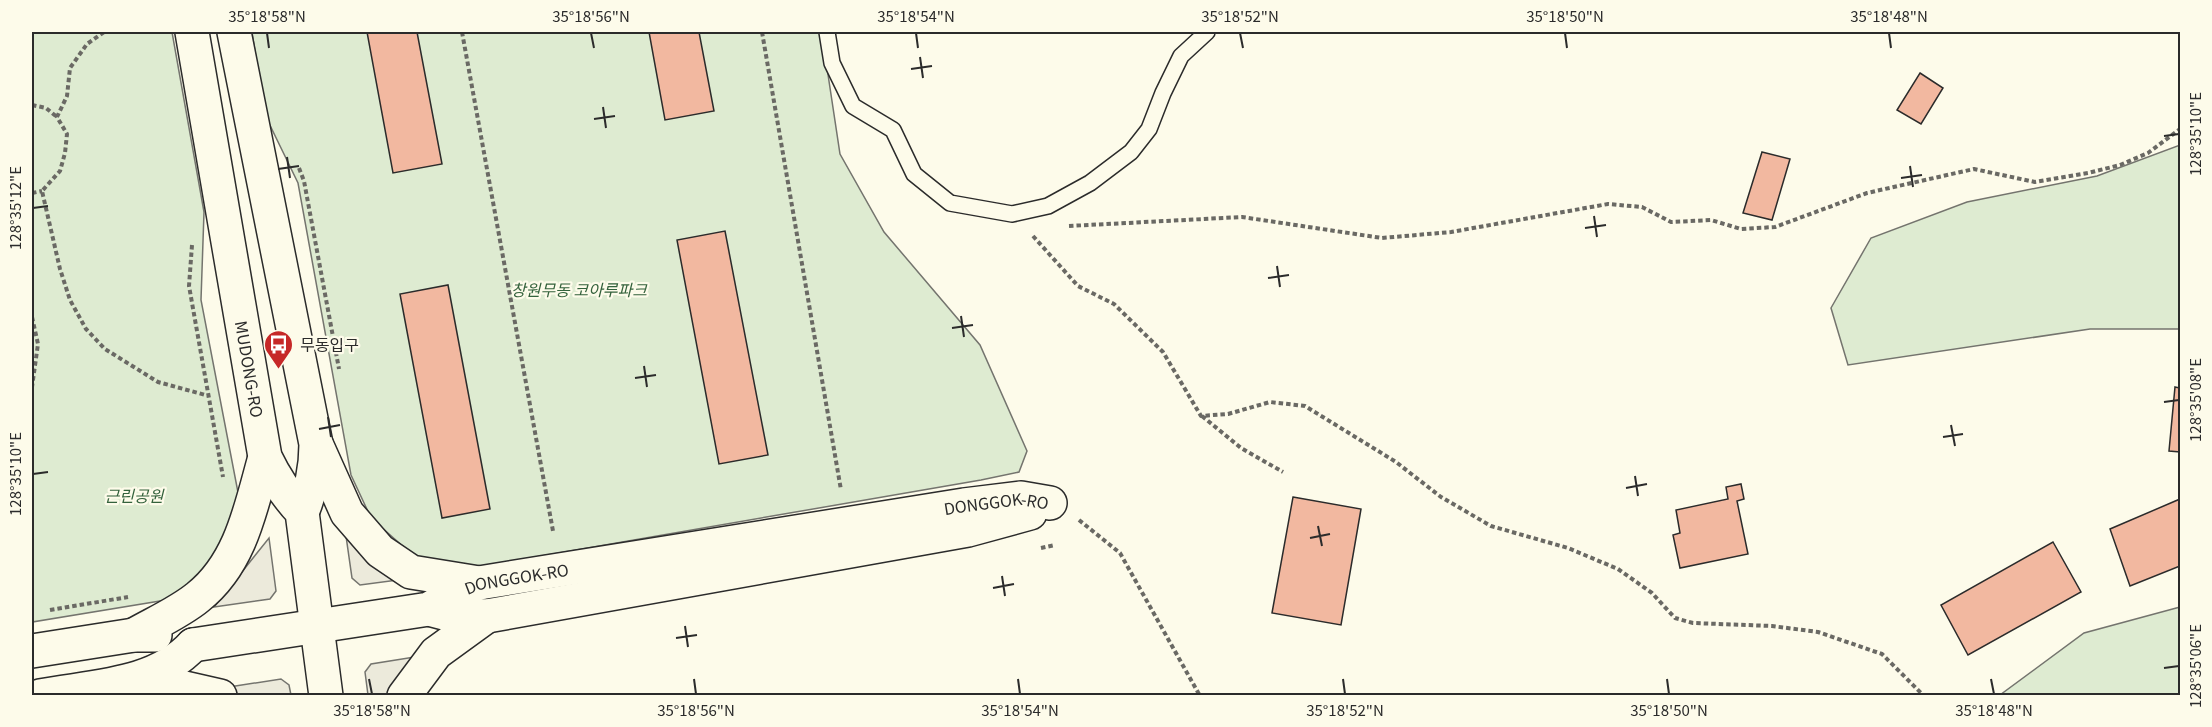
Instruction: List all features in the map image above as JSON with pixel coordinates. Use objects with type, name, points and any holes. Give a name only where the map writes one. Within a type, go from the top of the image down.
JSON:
[{"type":"main road","name":"MUDONG-RO","points":[[192,32],[265,457],[281,487],[302,512]]},
{"type":"main road","points":[[234,32],[316,444],[316,467],[311,491],[302,512],[326,696]]},
{"type":"main road","points":[[316,444],[347,513],[380,550],[411,572],[479,583]]},
{"type":"main road","points":[[134,635],[198,598],[216,580],[236,552],[265,457]]},
{"type":"main road","name":"DONGGOK-RO","points":[[429,609],[461,590],[479,583],[846,523],[1021,498],[1050,503]]},
{"type":"main road","name":"DONGGOK-RO","points":[[429,609],[465,617],[487,616],[968,530],[1024,516],[1050,503]]},
{"type":"main road","points":[[32,651],[134,635],[158,634],[180,638],[193,645],[429,609]]},
{"type":"main road","points":[[404,696],[436,653],[487,616]]},
{"type":"main road","points":[[40,696],[141,678],[165,668],[184,655],[193,645]]},
{"type":"main road","points":[[141,678],[220,696]]},
{"type":"lane","points":[[827,32],[832,63],[853,106],[892,130],[914,174],[950,203],[1012,214],[1048,206],[1090,183],[1131,152],[1149,129],[1181,56],[1207,32]]},
{"type":"path","points":[[57,117],[67,96],[70,68],[87,44],[104,32]]},
{"type":"path","points":[[462,32],[553,531]]},
{"type":"path","points":[[762,32],[846,523]]},
{"type":"path","points":[[32,105],[46,108],[57,117],[67,134],[60,171],[42,190],[32,194]]},
{"type":"path","points":[[1068,226],[1242,217],[1382,238],[1451,232],[1608,204],[1642,207],[1671,222],[1711,220],[1741,229],[1775,227],[1867,193],[1974,169],[2035,182],[2088,173],[2121,165],[2148,153],[2181,129]]},
{"type":"path","points":[[295,160],[304,181],[341,380]]},
{"type":"path","points":[[42,190],[60,269],[70,300],[86,329],[105,349],[158,382],[209,396]]},
{"type":"path","points":[[1012,214],[1078,286],[1114,304],[1163,352],[1199,414],[1241,448],[1283,472]]},
{"type":"path","points":[[192,241],[189,285],[225,485]]},
{"type":"path","points":[[32,317],[38,344],[32,387]]},
{"type":"path","points":[[1199,414],[1201,416],[1228,414],[1270,402],[1305,406],[1396,462],[1441,497],[1491,526],[1526,538],[1568,548],[1618,569],[1652,593],[1675,618],[1693,623],[1772,626],[1827,635],[1882,654],[1924,696]]},
{"type":"path","points":[[1050,503],[1084,523],[1120,553],[1200,696]]},
{"type":"path","points":[[43,612],[135,596]]},
{"type":"green space","name":"근린공원","points":[[32,32],[172,32],[204,212],[201,300],[241,508],[200,584],[166,600],[32,622]]},
{"type":"green space","name":"창원무동 코아루파크","points":[[252,32],[824,32],[824,48],[840,154],[884,232],[980,345],[1027,451],[1019,472],[460,570],[415,557],[371,518],[351,475],[298,183],[265,115]]},
{"type":"green space","points":[[2180,145],[2180,329],[2090,329],[1848,365],[1831,308],[1871,238],[1967,202],[2097,176]]},
{"type":"green space","points":[[2180,607],[2180,695],[2000,695],[2084,633]]},
{"type":"shaded area","points":[[344,522],[413,578],[360,585],[352,578]]},
{"type":"shaded area","points":[[269,538],[276,591],[270,599],[214,607]]},
{"type":"shaded area","points":[[427,655],[395,695],[368,695],[365,672],[371,664]]},
{"type":"shaded area","points":[[281,679],[289,685],[291,695],[239,695],[229,687]]},
{"type":"building","points":[[367,32],[417,32],[442,164],[393,173]]},
{"type":"building","points":[[649,32],[699,32],[714,111],[665,120]]},
{"type":"building","points":[[1920,73],[1943,88],[1921,124],[1897,110]]},
{"type":"building","points":[[1762,152],[1790,159],[1772,220],[1743,213]]},
{"type":"building","points":[[725,231],[768,455],[719,464],[677,240]]},
{"type":"building","points":[[448,285],[490,509],[442,518],[400,294]]},
{"type":"building","points":[[2175,387],[2180,388],[2180,452],[2169,451]]},
{"type":"building","points":[[1741,484],[1744,499],[1737,501],[1748,554],[1680,568],[1673,535],[1680,533],[1676,510],[1728,499],[1726,487]]},
{"type":"building","points":[[1293,497],[1361,509],[1341,625],[1272,613]]},
{"type":"building","points":[[2180,499],[2180,566],[2130,586],[2110,529]]},
{"type":"building","points":[[2053,542],[2081,592],[1968,655],[1941,605]]},
{"type":"place","name":"무동입구","points":[[279,370]]}]
